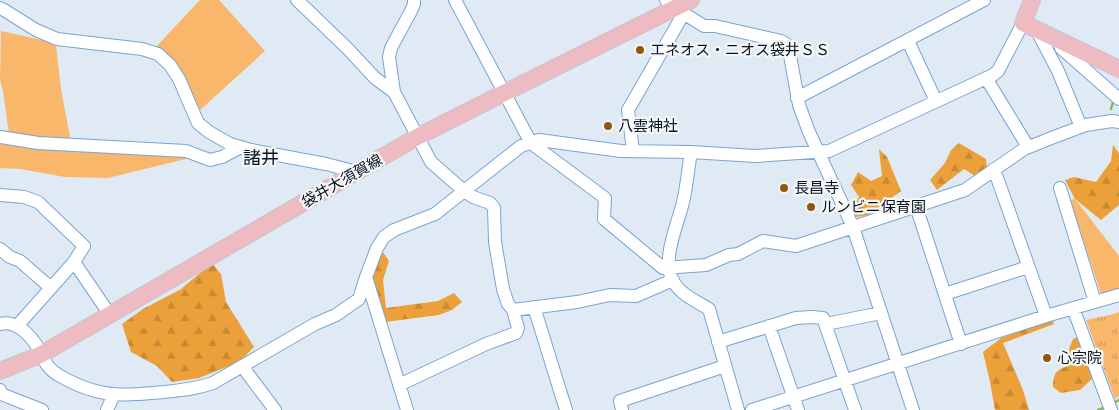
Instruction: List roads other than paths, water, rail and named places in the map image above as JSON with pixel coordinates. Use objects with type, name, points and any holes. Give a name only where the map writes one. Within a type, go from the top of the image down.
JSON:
[{"type":"main road","points":[[1032,0],[1029,26],[1119,69]]},
{"type":"main road","name":"袋井大須賀線","points":[[0,371],[40,355],[417,137],[679,5]]},
{"type":"street","points":[[297,0],[348,49],[374,78],[394,92]]},
{"type":"street","points":[[399,385],[486,344],[516,333],[518,328],[513,310],[508,304],[503,289],[495,242],[494,208],[490,203],[472,197],[431,162],[394,92],[389,57],[391,48],[411,11],[414,0]]},
{"type":"street","points":[[455,0],[531,143],[605,198],[604,219],[663,268],[706,265],[729,255],[738,254],[763,241],[796,246],[965,190],[1028,147],[1054,136],[1081,127],[1112,121],[1119,122]]},
{"type":"street","points":[[797,98],[984,0]]},
{"type":"street","points":[[632,151],[628,110],[679,5],[704,26],[715,26],[781,41],[786,44],[789,50],[797,98],[809,132],[853,227],[913,410]]},
{"type":"street","points":[[0,8],[36,30],[57,38],[142,49],[158,54],[170,65],[179,79],[198,123],[230,144],[357,172]]},
{"type":"street","points":[[0,324],[6,322],[17,326],[35,344],[40,355],[51,370],[85,388],[114,394],[142,394],[197,388],[213,383],[315,324],[336,315],[359,299],[377,248],[384,236],[394,230],[435,214],[522,146],[538,140],[621,151],[691,152],[755,156],[829,150],[998,71],[1029,26],[1058,71],[1081,127]]},
{"type":"street","points":[[908,40],[936,101]]},
{"type":"street","points":[[1060,40],[1061,48],[1119,98]]},
{"type":"street","points":[[986,78],[1028,147]]},
{"type":"street","points":[[0,137],[38,143],[186,151],[210,160],[222,157],[241,147]]},
{"type":"street","points":[[691,152],[684,200],[670,251],[668,267],[673,280],[682,293],[709,309],[738,410]]},
{"type":"street","points":[[994,169],[1046,316]]},
{"type":"street","points":[[1060,188],[1095,302]]},
{"type":"street","points":[[0,195],[38,202],[84,246],[74,262],[17,326]]},
{"type":"street","points":[[916,206],[961,344]]},
{"type":"street","points":[[0,249],[10,257],[20,261],[51,288]]},
{"type":"street","points":[[74,262],[110,315]]},
{"type":"street","points":[[945,294],[1028,267]]},
{"type":"street","points":[[366,277],[407,410]]},
{"type":"street","points":[[513,310],[577,302],[610,295],[636,296],[673,280]]},
{"type":"street","points":[[752,410],[1046,316],[1119,295]]},
{"type":"street","points":[[534,307],[566,410]]},
{"type":"street","points":[[1073,308],[1112,410],[1119,407]]},
{"type":"street","points":[[826,324],[881,313]]},
{"type":"street","points":[[718,342],[796,318],[824,318],[855,410]]},
{"type":"street","points":[[769,326],[798,410]]},
{"type":"street","points":[[242,366],[275,410]]},
{"type":"street","points":[[622,410],[620,401],[725,366]]},
{"type":"street","points":[[0,390],[1,394],[42,410]]},
{"type":"street","points":[[107,410],[114,394]]},
{"type":"waterway","points":[[1111,109],[1114,99]]},
{"type":"waterway","points":[[1113,403],[1119,400]]},
{"type":"waterway","points":[[1098,410],[1106,407]]},
{"type":"place","name":"エネオス・ニオス袋井ＳＳ","points":[[640,50]]},
{"type":"place","name":"八雲神社","points":[[608,126]]},
{"type":"place","name":"長昌寺","points":[[784,188]]},
{"type":"place","name":"ルンビニ保育園","points":[[811,207]]},
{"type":"place","name":"心宗院","points":[[1047,358]]},
{"type":"district","name":"諸井","points":[[261,158]]}]
